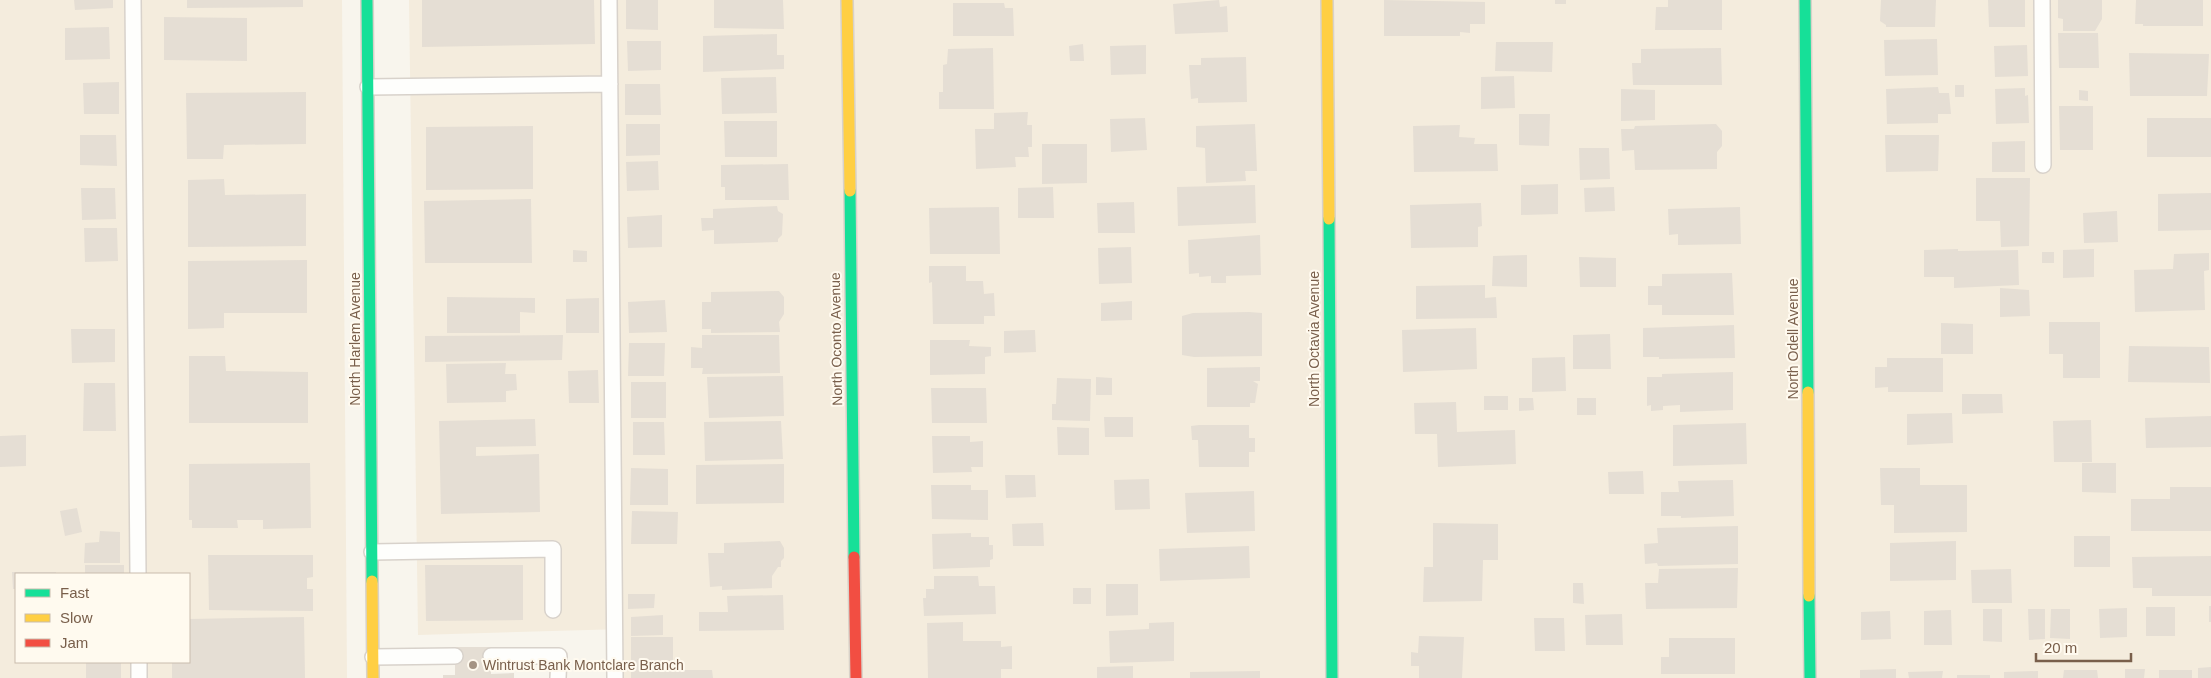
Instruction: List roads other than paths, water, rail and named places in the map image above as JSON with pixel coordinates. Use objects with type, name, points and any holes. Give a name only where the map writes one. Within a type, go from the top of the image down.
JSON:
[{"type":"street","name":"North Harlem Avenue","points":[[367,0],[373,678]]},
{"type":"street","name":"North Oconto Avenue","points":[[847,0],[856,678]]},
{"type":"street","name":"North Octavia Avenue","points":[[1327,0],[1332,678]]},
{"type":"street","name":"North Odell Avenue","points":[[1805,0],[1810,678]]},
{"type":"lane","points":[[133,0],[138,573]]},
{"type":"lane","points":[[609,0],[614,678]]},
{"type":"lane","points":[[2042,0],[2042,165]]},
{"type":"lane","points":[[368,87],[610,84]]},
{"type":"lane","points":[[372,552],[552,549],[553,610]]},
{"type":"lane","points":[[372,657],[455,656]]},
{"type":"lane","points":[[491,656],[558,656],[558,678]]},
{"type":"lane","points":[[139,663],[139,678]]},
{"type":"place","name":"Wintrust Bank Montclare Branch","points":[[473,665]]}]
